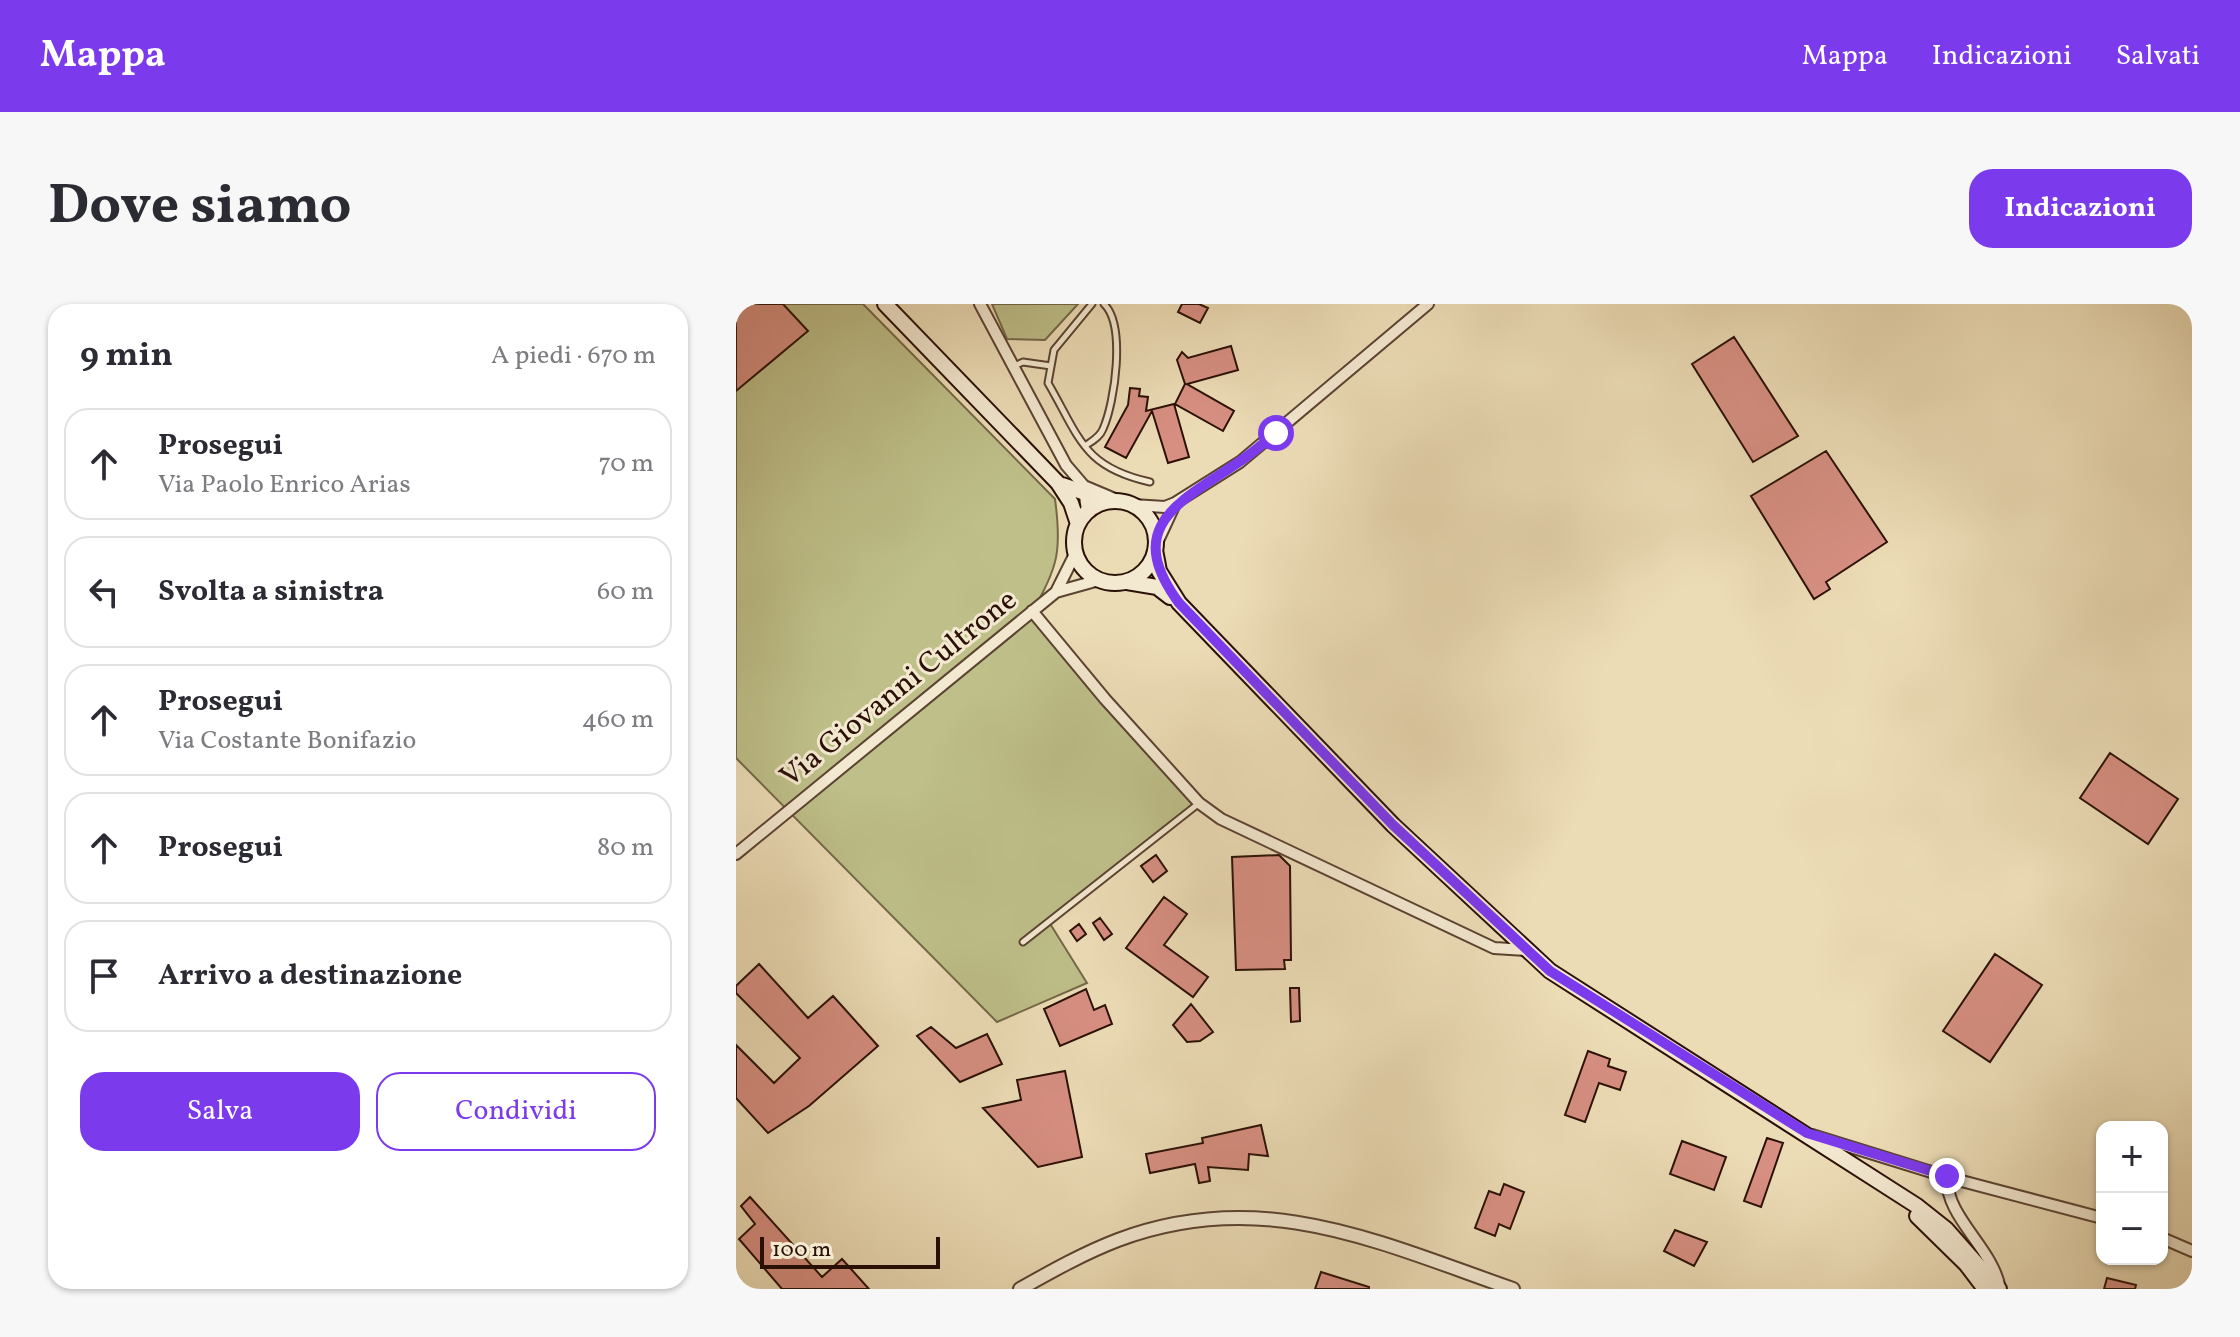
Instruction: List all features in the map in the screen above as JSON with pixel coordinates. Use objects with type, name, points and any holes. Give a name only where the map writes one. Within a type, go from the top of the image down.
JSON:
[{"type":"main road","points":[[885,304],[1058,483],[1071,503],[1078,524]]},
{"type":"main road","points":[[1058,483],[1086,498],[1122,503],[1149,519],[1159,571],[1179,603]]},
{"type":"main road","points":[[1086,498],[1078,524],[1075,554],[1080,565],[1099,580],[1157,587],[1179,603],[1393,825],[1550,971],[1627,1023],[1869,1173],[1946,1229],[2000,1289]]},
{"type":"main road","points":[[1127,582],[1148,566],[1156,547]]},
{"type":"main road","points":[[1869,1173],[1966,1264],[1985,1289]]},
{"type":"street","points":[[980,304],[1086,498],[1165,507],[1264,443],[1428,304]]},
{"type":"street","points":[[1156,547],[1175,503]]},
{"type":"street","points":[[1056,592],[1075,554]]},
{"type":"street","points":[[1056,592],[1099,580]]},
{"type":"street","name":"Via Giovanni Cultrone","points":[[736,854],[1056,592]]},
{"type":"street","points":[[1032,611],[1199,803],[1221,819],[1494,948],[1526,950]]},
{"type":"street","points":[[1807,1133],[1947,1176],[2096,1216]]},
{"type":"street","points":[[1947,1176],[1946,1191],[1991,1260],[2000,1289]]},
{"type":"street","points":[[1020,1289],[1088,1253],[1150,1230],[1201,1220],[1264,1217],[1341,1230],[1513,1289]]},
{"type":"street","points":[[2168,1241],[2192,1251]]},
{"type":"lane","points":[[1092,304],[1054,350],[1048,383],[1099,464],[1120,475],[1150,482]]},
{"type":"lane","points":[[1085,446],[1100,435],[1110,410],[1118,340],[1110,310],[1104,304]]},
{"type":"lane","points":[[1012,367],[1023,362],[1051,366]]},
{"type":"lane","points":[[1023,942],[1199,803]]},
{"type":"green space","points":[[736,304],[863,304],[1055,499],[1058,532],[1056,558],[1048,583],[1032,612],[1199,803],[1049,922],[1087,983],[997,1022],[736,758]]},
{"type":"green space","points":[[992,304],[1078,304],[1045,340],[1007,339]]},
{"type":"building","points":[[736,304],[783,304],[808,331],[736,391]]},
{"type":"building","points":[[1182,304],[1199,304],[1208,308],[1200,323],[1178,312]]},
{"type":"building","points":[[1734,337],[1798,436],[1753,462],[1692,364]]},
{"type":"building","points":[[1231,346],[1238,370],[1187,384],[1234,411],[1223,431],[1175,404],[1185,384],[1177,360],[1182,352],[1188,358]]},
{"type":"building","points":[[1130,388],[1140,389],[1139,396],[1148,397],[1146,411],[1174,404],[1189,457],[1168,463],[1152,411],[1126,458],[1105,447],[1128,405]]},
{"type":"building","points":[[1826,451],[1887,542],[1826,582],[1830,589],[1814,599],[1751,496]]},
{"type":"building","points":[[2110,753],[2178,799],[2148,844],[2080,798]]},
{"type":"building","points":[[1156,855],[1167,871],[1153,882],[1141,866]]},
{"type":"building","points":[[1279,855],[1290,866],[1291,960],[1284,960],[1285,969],[1236,970],[1232,857]]},
{"type":"building","points":[[1164,897],[1187,914],[1164,945],[1208,977],[1193,997],[1126,948]]},
{"type":"building","points":[[1100,918],[1112,934],[1104,940],[1093,923]]},
{"type":"building","points":[[1079,924],[1086,934],[1077,941],[1070,931]]},
{"type":"building","points":[[1995,954],[2042,985],[1990,1062],[1943,1031]]},
{"type":"building","points":[[759,964],[808,1018],[833,996],[878,1046],[809,1106],[768,1133],[736,1098],[736,1045],[774,1083],[800,1058],[736,993],[736,986]]},
{"type":"building","points":[[1290,988],[1299,988],[1300,1021],[1291,1022]]},
{"type":"building","points":[[1086,989],[1094,1010],[1105,1005],[1112,1024],[1060,1046],[1044,1009]]},
{"type":"building","points":[[1191,1004],[1213,1032],[1200,1041],[1187,1042],[1173,1025]]},
{"type":"building","points":[[931,1027],[956,1048],[987,1034],[1002,1064],[960,1082],[917,1036]]},
{"type":"building","points":[[1588,1051],[1610,1059],[1608,1066],[1626,1072],[1620,1090],[1599,1083],[1585,1122],[1565,1115]]},
{"type":"building","points":[[1065,1071],[1082,1157],[1038,1167],[983,1108],[1021,1100],[1017,1080]]},
{"type":"building","points":[[1261,1125],[1268,1156],[1249,1154],[1248,1170],[1208,1167],[1210,1181],[1199,1183],[1195,1164],[1150,1173],[1146,1154],[1203,1143],[1202,1138]]},
{"type":"building","points":[[1767,1138],[1783,1143],[1761,1207],[1744,1201]]},
{"type":"building","points":[[1682,1141],[1726,1157],[1714,1190],[1670,1174]]},
{"type":"building","points":[[1504,1184],[1524,1192],[1510,1229],[1499,1224],[1495,1236],[1475,1228],[1489,1191],[1500,1195]]},
{"type":"building","points":[[750,1197],[822,1277],[842,1259],[869,1289],[782,1289],[739,1239],[755,1224],[741,1206]]},
{"type":"building","points":[[1675,1230],[1707,1242],[1694,1266],[1664,1251]]},
{"type":"building","points":[[1321,1272],[1369,1287],[1369,1289],[1315,1289]]},
{"type":"building","points":[[2107,1278],[2136,1285],[2135,1289],[2104,1289]]},
{"type":"route","points":[[1276,433],[1240,462],[1175,503],[1167,515],[1155,550],[1159,571],[1179,603],[1393,825],[1550,971],[1627,1023],[1807,1133],[1947,1176]]}]
